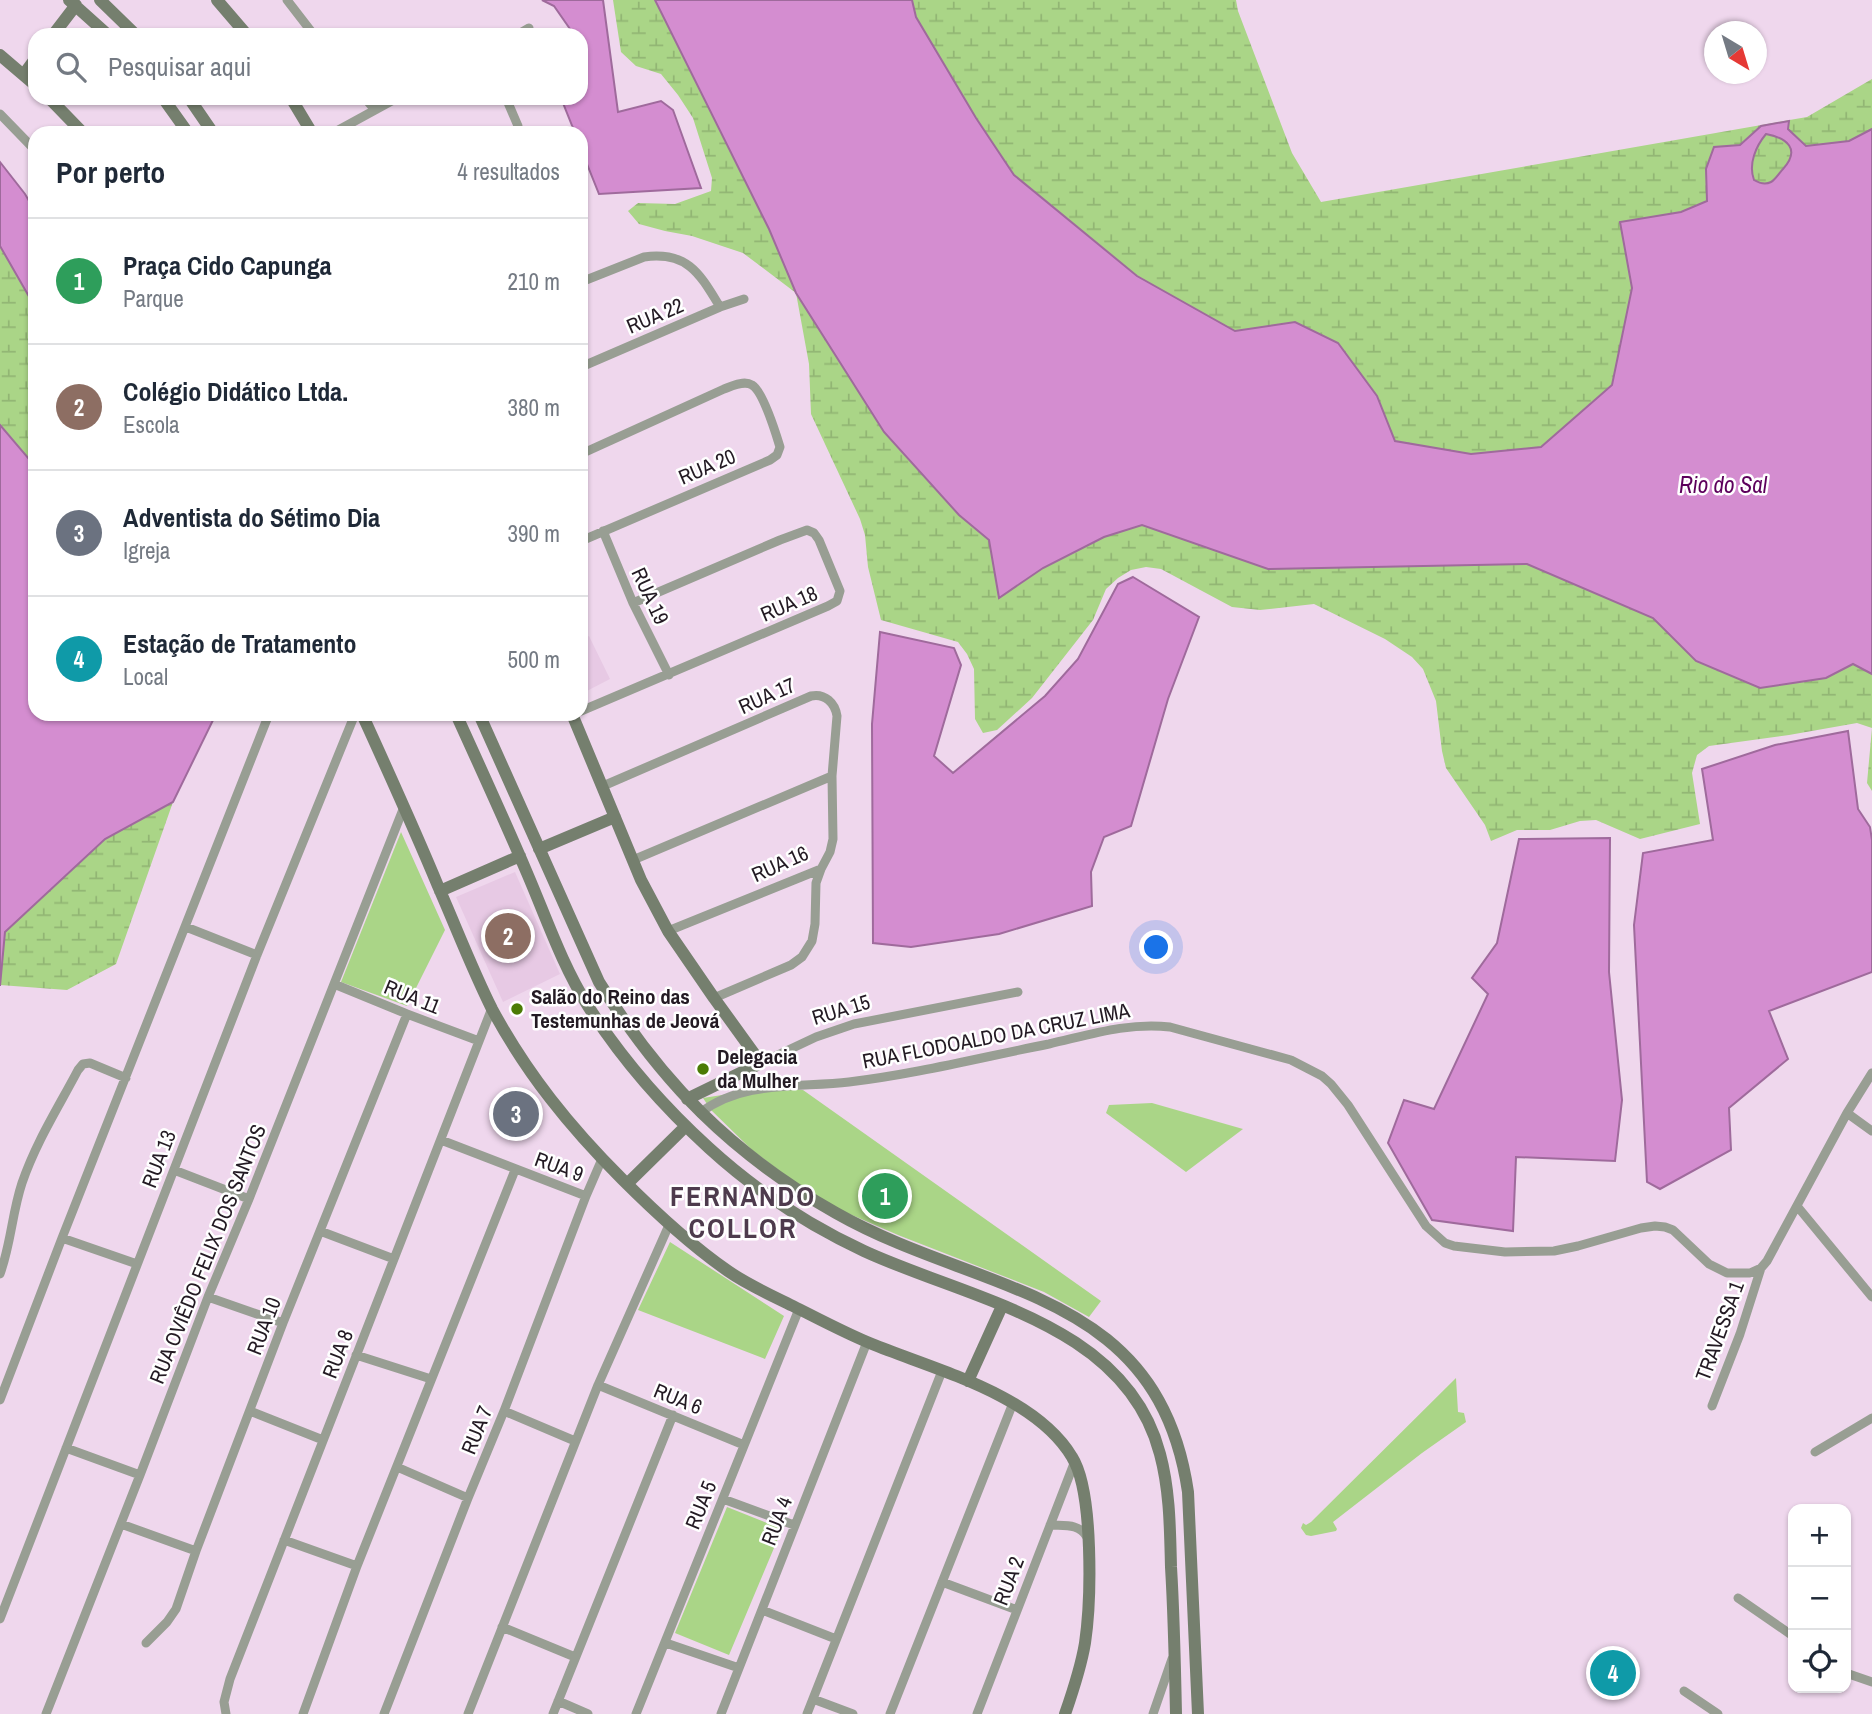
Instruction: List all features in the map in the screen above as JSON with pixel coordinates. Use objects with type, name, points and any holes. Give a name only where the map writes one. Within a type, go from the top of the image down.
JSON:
[{"type":"street","points":[[100,0],[129,28]]},
{"type":"street","points":[[217,0],[241,28]]},
{"type":"street","points":[[287,0],[309,28]]},
{"type":"street","points":[[57,28],[72,3],[100,28]]},
{"type":"street","points":[[0,55],[28,78]]},
{"type":"street","points":[[24,74],[28,69]]},
{"type":"street","points":[[56,105],[76,126]]},
{"type":"street","points":[[168,105],[183,126]]},
{"type":"street","points":[[194,105],[208,126]]},
{"type":"street","points":[[295,105],[308,126]]},
{"type":"street","points":[[371,105],[375,110]]},
{"type":"street","points":[[346,126],[384,105]]},
{"type":"street","points":[[509,105],[518,126]]},
{"type":"street","points":[[0,114],[28,143]]},
{"type":"street","points":[[588,279],[644,257],[675,258],[693,267],[720,307]]},
{"type":"street","name":"RUA 22","points":[[588,363],[744,299]]},
{"type":"street","name":"RUA 20","points":[[588,451],[746,383],[754,387],[764,403],[780,450],[775,457],[588,538]]},
{"type":"street","name":"RUA 18","points":[[588,709],[822,609],[837,601],[840,594],[819,540],[809,530],[801,531],[633,603]]},
{"type":"street","name":"RUA 19","points":[[603,531],[633,603],[669,675]]},
{"type":"street","name":"RUA 17","points":[[603,786],[817,695],[824,696],[837,712],[832,776]]},
{"type":"street","points":[[0,1400],[266,721]]},
{"type":"street","name":"RUA 13","points":[[0,1619],[257,955],[352,721]]},
{"type":"street","points":[[365,721],[492,1008],[549,1099],[602,1159],[669,1225],[729,1272],[867,1342],[968,1381],[1013,1403],[1044,1425],[1075,1461],[1085,1504],[1089,1574],[1085,1643],[1065,1714]]},
{"type":"street","points":[[459,721],[578,988],[614,1043],[686,1126],[731,1167],[779,1203],[819,1228],[864,1251],[1002,1306],[1087,1349],[1117,1377],[1136,1402],[1160,1452],[1165,1479],[1169,1515],[1176,1714]]},
{"type":"street","points":[[482,721],[599,982],[646,1052],[700,1113],[755,1159],[836,1213],[911,1249],[1049,1302],[1078,1317],[1126,1355],[1146,1379],[1168,1416],[1184,1463],[1188,1492],[1198,1714]]},
{"type":"street","points":[[578,721],[633,860],[668,931],[761,1063]]},
{"type":"street","points":[[633,860],[832,776]]},
{"type":"street","name":"RUA 16","points":[[668,931],[821,869],[832,846],[832,776]]},
{"type":"street","name":"RUA OVIÊDO FELIX DOS SANTOS","points":[[46,1714],[208,1297],[404,807]]},
{"type":"street","points":[[539,849],[615,817]]},
{"type":"street","points":[[440,891],[520,856]]},
{"type":"street","points":[[714,998],[791,965],[805,954],[812,941],[816,883],[821,869]]},
{"type":"street","points":[[186,927],[257,955]]},
{"type":"street","points":[[578,988],[599,982]]},
{"type":"street","name":"RUA 11","points":[[334,984],[479,1041]]},
{"type":"street","name":"RUA 15","points":[[687,1099],[816,1037],[853,1024],[1018,992]]},
{"type":"street","name":"RUA 8","points":[[226,1714],[224,1702],[230,1679],[492,1008]]},
{"type":"street","name":"RUA 10","points":[[146,1643],[176,1609],[283,1323],[407,1014]]},
{"type":"street","name":"RUA FLODOALDO DA CRUZ LIMA","points":[[700,1113],[720,1099],[754,1090],[884,1077],[1119,1028],[1153,1025],[1170,1027],[1291,1060],[1322,1076],[1348,1105],[1426,1226],[1446,1243],[1505,1252],[1554,1251],[1641,1228],[1661,1226],[1678,1234],[1722,1272],[1741,1274],[1761,1268]]},
{"type":"street","points":[[0,1273],[14,1209],[33,1153],[78,1070],[83,1063],[87,1063],[126,1078]]},
{"type":"street","points":[[1761,1268],[1872,1073]]},
{"type":"street","points":[[1847,1113],[1872,1131]]},
{"type":"street","points":[[627,1184],[686,1126]]},
{"type":"street","name":"RUA 9","points":[[441,1140],[586,1196]]},
{"type":"street","name":"RUA 7","points":[[384,1714],[602,1159]]},
{"type":"street","points":[[174,1170],[249,1199]]},
{"type":"street","points":[[303,1714],[357,1566],[515,1170]]},
{"type":"street","points":[[1797,1206],[1872,1297]]},
{"type":"street","points":[[468,1714],[598,1385],[669,1225]]},
{"type":"street","points":[[320,1231],[394,1259]]},
{"type":"street","points":[[62,1238],[137,1264]]},
{"type":"street","name":"TRAVESSA 1","points":[[1712,1406],[1761,1268]]},
{"type":"street","points":[[208,1297],[283,1323]]},
{"type":"street","points":[[968,1381],[1002,1306]]},
{"type":"street","name":"RUA 5","points":[[636,1714],[799,1309]]},
{"type":"street","name":"RUA 4","points":[[721,1714],[867,1342]]},
{"type":"street","points":[[356,1355],[431,1379]]},
{"type":"street","points":[[807,1714],[942,1371]]},
{"type":"street","name":"RUA 6","points":[[598,1385],[744,1446]]},
{"type":"street","points":[[890,1714],[1013,1403]]},
{"type":"street","points":[[250,1411],[323,1440]]},
{"type":"street","points":[[504,1411],[575,1441]]},
{"type":"street","points":[[553,1714],[673,1415]]},
{"type":"street","points":[[1815,1452],[1872,1418]]},
{"type":"street","points":[[66,1448],[140,1475]]},
{"type":"street","name":"RUA 2","points":[[976,1714],[1075,1461]]},
{"type":"street","points":[[397,1467],[468,1498]]},
{"type":"street","points":[[723,1499],[794,1525]]},
{"type":"street","points":[[121,1524],[196,1551]]},
{"type":"street","points":[[1050,1525],[1077,1527],[1083,1530],[1088,1538]]},
{"type":"street","points":[[284,1540],[357,1566]]},
{"type":"street","points":[[942,1582],[1017,1610]]},
{"type":"street","points":[[1738,1598],[1788,1633]]},
{"type":"street","points":[[1173,1605],[1194,1603]]},
{"type":"street","points":[[762,1610],[836,1639]]},
{"type":"street","points":[[502,1627],[575,1657]]},
{"type":"street","points":[[666,1643],[739,1668]]},
{"type":"street","points":[[1153,1714],[1175,1651]]},
{"type":"street","points":[[1851,1675],[1872,1682]]},
{"type":"street","points":[[1684,1691],[1718,1714]]},
{"type":"street","points":[[813,1699],[853,1714]]},
{"type":"street","points":[[558,1701],[588,1714]]},
{"type":"shaded area","points":[[588,636],[610,679],[588,690]]},
{"type":"shaded area","points":[[515,872],[560,974],[503,1002],[456,897]]},
{"type":"green space","points":[[613,0],[655,0],[769,229],[797,293],[1094,241],[1013,174],[916,17],[912,0],[1236,0],[1292,153],[1321,202],[1807,117],[1872,79],[1872,728],[1857,723],[1709,746],[1697,755],[1692,773],[1700,824],[1640,839],[1596,820],[1580,821],[1550,830],[1517,830],[1491,841],[1485,825],[1446,768],[1436,701],[1423,669],[1412,657],[1385,639],[1314,604],[1260,610],[1232,607],[1161,569],[1146,567],[1131,570],[1106,589],[1093,620],[1032,698],[997,730],[983,733],[975,719],[974,669],[958,642],[881,620],[860,519],[811,414],[809,364],[796,293],[743,253],[692,236],[639,224],[628,211],[638,203],[675,204],[711,191],[712,178],[693,118],[678,95],[661,74],[636,66],[621,52]]},
{"type":"green space","points":[[0,246],[28,295],[28,458],[0,425]]},
{"type":"green space","points":[[1872,728],[1872,791],[1867,783]]},
{"type":"green space","points":[[173,802],[116,964],[67,990],[0,985],[5,932],[105,839]]},
{"type":"green space","points":[[401,832],[445,930],[407,1006],[341,982]]},
{"type":"green space","points":[[760,1089],[803,1090],[1101,1301],[1089,1317],[1044,1292],[838,1209],[797,1184],[752,1150],[711,1110],[703,1098]]},
{"type":"green space","points":[[1152,1103],[1243,1129],[1186,1172],[1106,1113],[1109,1105]]},
{"type":"green space","points":[[670,1242],[784,1316],[765,1359],[638,1310]]},
{"type":"green space","points":[[1456,1378],[1458,1412],[1464,1413],[1466,1422],[1333,1522],[1336,1531],[1306,1535],[1301,1528],[1303,1523],[1306,1525],[1311,1522]]},
{"type":"green space","points":[[727,1507],[782,1529],[729,1655],[675,1633]]},
{"type":"water","points":[[542,0],[603,0],[618,112],[661,101],[673,110],[701,188],[599,194],[588,166],[588,126],[572,126],[564,105],[588,105],[588,28],[569,28],[554,6]]},
{"type":"water","name":"Rio do Sal","points":[[655,0],[912,0],[916,17],[976,118],[1014,175],[1137,276],[1235,331],[1295,322],[1338,343],[1377,396],[1395,441],[1471,454],[1541,447],[1612,385],[1632,288],[1620,222],[1681,212],[1707,201],[1706,169],[1714,147],[1740,145],[1761,126],[1789,121],[1788,129],[1806,146],[1849,141],[1872,129],[1872,674],[1853,664],[1826,678],[1760,688],[1696,661],[1653,618],[1527,564],[1268,569],[1142,525],[1104,537],[1043,568],[999,598],[989,540],[959,515],[884,432],[796,293],[769,229]],"holes":[[[1766,134],[1785,142],[1791,150],[1791,156],[1773,181],[1760,183],[1754,180],[1752,168],[1754,155]]]},
{"type":"water","points":[[0,162],[28,199],[28,295],[0,246]]},
{"type":"water","points":[[0,425],[28,458],[28,721],[213,721],[173,802],[105,839],[5,932],[0,986]]},
{"type":"water","points":[[1133,577],[1199,617],[1168,699],[1131,826],[1104,837],[1091,872],[1092,906],[999,934],[911,947],[873,943],[872,724],[880,632],[954,648],[961,665],[934,756],[953,773],[1045,696],[1078,659],[1118,584]]},
{"type":"water","points":[[1848,731],[1858,809],[1870,827],[1872,840],[1872,972],[1769,1011],[1788,1059],[1729,1108],[1731,1150],[1660,1189],[1647,1182],[1634,925],[1643,853],[1713,840],[1702,769],[1775,745]]},
{"type":"water","points":[[1610,838],[1609,972],[1622,1100],[1615,1161],[1516,1157],[1513,1231],[1432,1220],[1388,1143],[1404,1100],[1434,1109],[1488,994],[1472,978],[1497,943],[1519,839]]},
{"type":"place","name":"Colégio Didático Ltda.","points":[[508,936]]},
{"type":"place","name":"Salão do Reino das Testemunhas de Jeová","points":[[517,1009]]},
{"type":"place","name":"Delegacia da Mulher","points":[[703,1069]]},
{"type":"place","name":"Adventista do Sétimo Dia","points":[[516,1114]]},
{"type":"place","name":"Praça Cido Capunga","points":[[885,1196]]},
{"type":"place","name":"Estação de Tratamento","points":[[1613,1673]]},
{"type":"district","name":"FERNANDO COLLOR","points":[[743,1212]]}]
